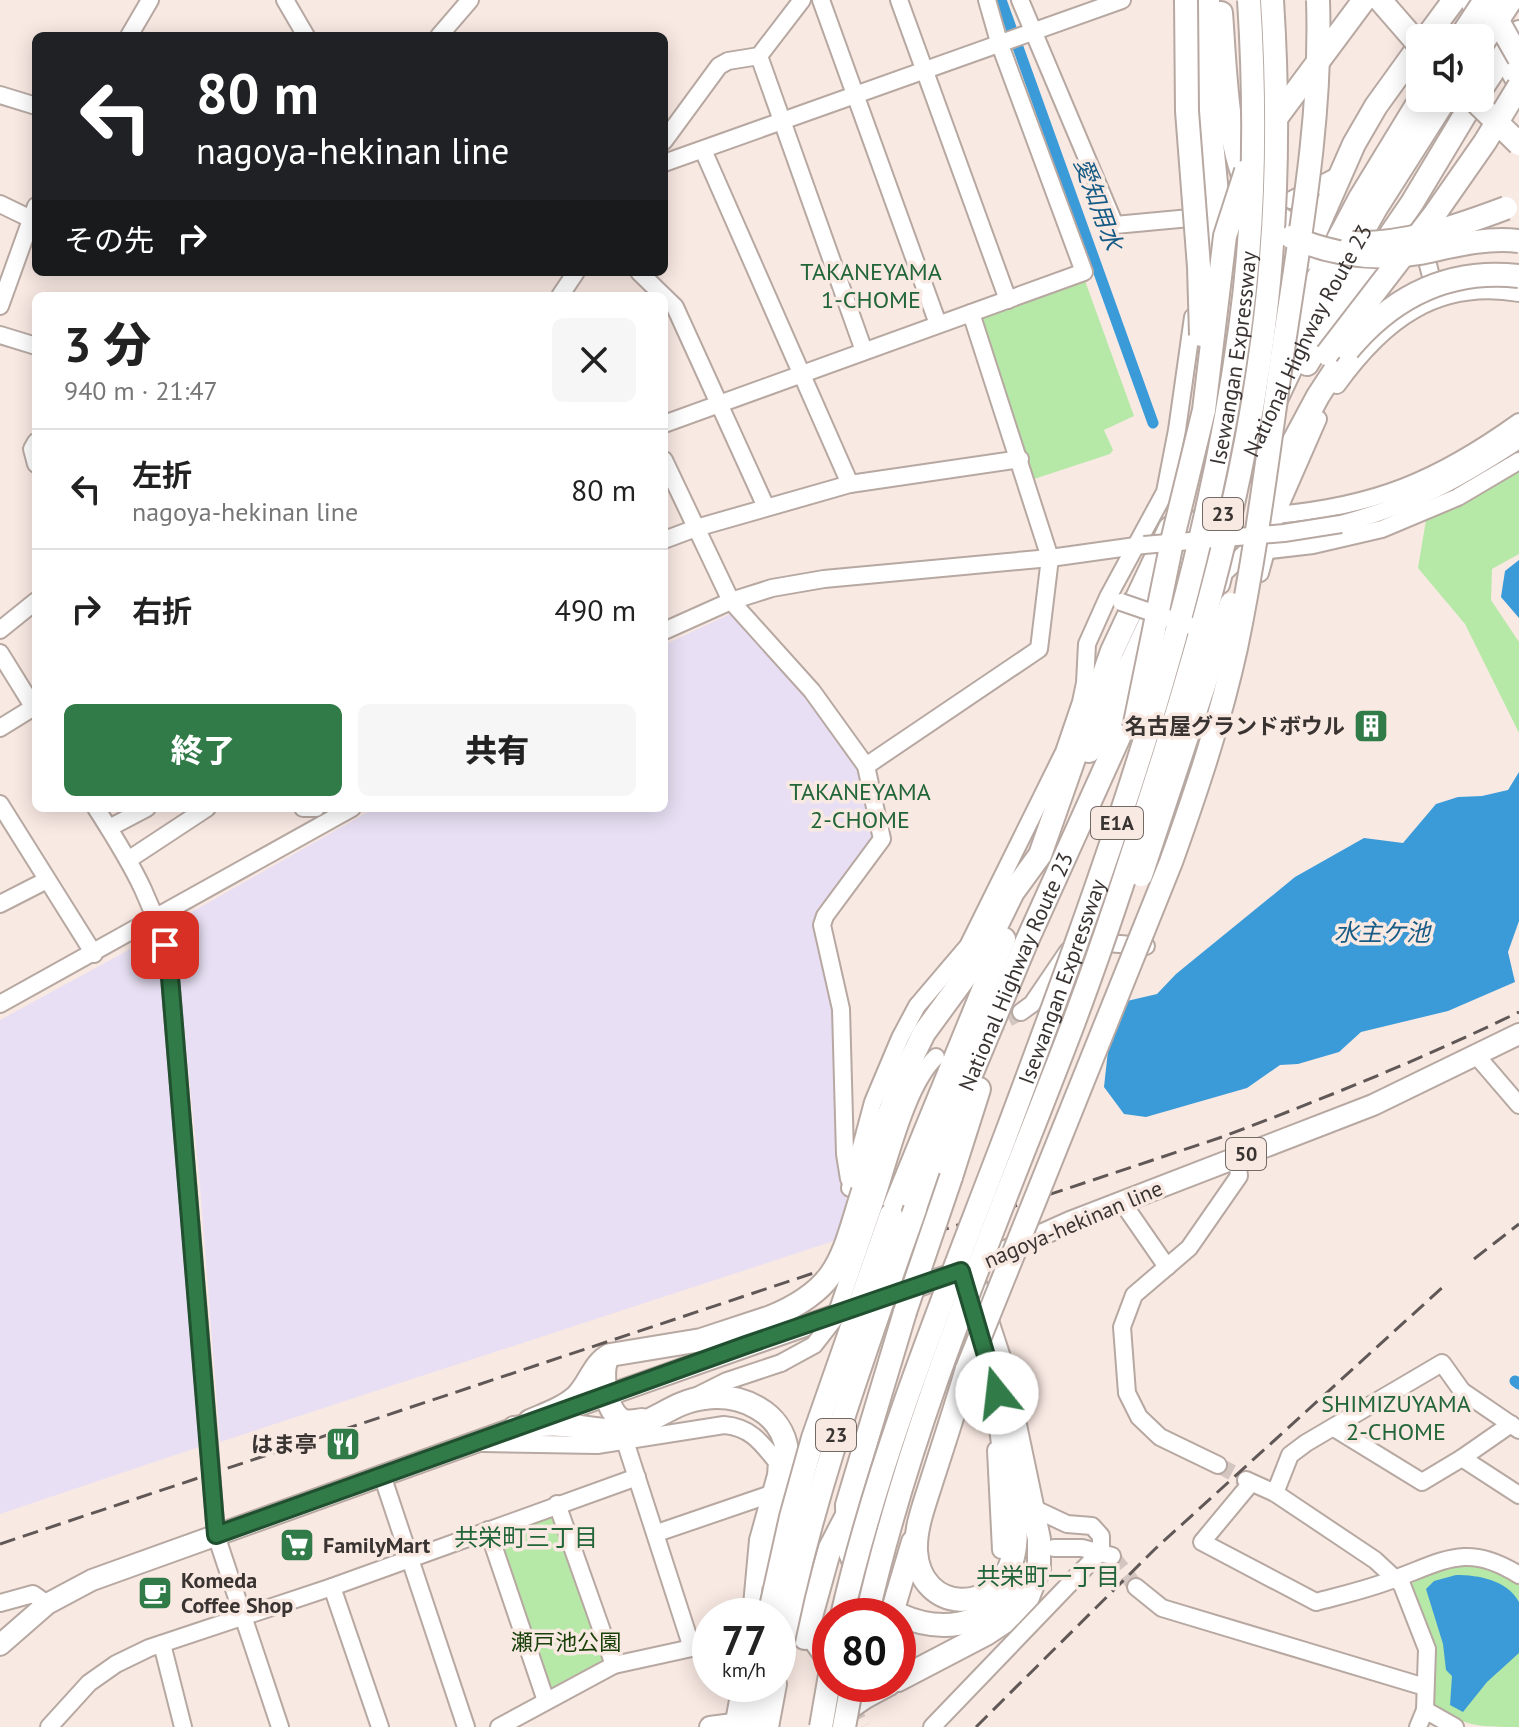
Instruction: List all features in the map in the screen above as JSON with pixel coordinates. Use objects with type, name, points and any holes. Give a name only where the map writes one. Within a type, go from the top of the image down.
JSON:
[{"type":"highway","points":[[1186,0],[1187,111],[1201,303],[1197,402],[1187,480]]},
{"type":"highway","points":[[514,1428],[569,1403],[584,1389],[599,1363],[610,1355],[701,1340],[771,1317],[807,1300],[829,1279],[877,1203],[909,1061],[924,1033],[984,951],[1013,892],[1040,855],[1112,651],[1190,483],[1202,448],[1212,401],[1208,362],[1211,272],[1218,204],[1209,111],[1208,0]]},
{"type":"highway","points":[[1220,0],[1236,148],[1247,184],[1276,225],[1339,253],[1371,257],[1419,253],[1472,242],[1519,241]]},
{"type":"highway","name":"Isewangan Expressway","points":[[847,1598],[883,1467],[913,1379],[1083,928],[1139,759],[1172,645],[1219,459],[1241,324],[1248,245],[1252,102],[1249,0]]},
{"type":"highway","name":"Isewangan Expressway","points":[[872,1598],[896,1506],[964,1305],[1130,862],[1192,663],[1242,465],[1259,369],[1271,263],[1277,89],[1272,0]]},
{"type":"highway","points":[[1271,263],[1283,188],[1287,0]]},
{"type":"highway","points":[[899,1598],[920,1518],[967,1369],[1161,889],[1192,805],[1223,699],[1244,605],[1311,162],[1318,76],[1318,0]]},
{"type":"highway","points":[[1000,1149],[1085,897],[1126,763],[1209,378],[1223,246],[1238,190],[1260,142],[1308,72],[1364,0]]},
{"type":"highway","points":[[1380,0],[1406,30]]},
{"type":"highway","points":[[1436,24],[1454,0]]},
{"type":"highway","points":[[1471,0],[1512,56]]},
{"type":"highway","points":[[964,1305],[1018,1186],[1123,924],[1222,637],[1251,525],[1288,423],[1310,379],[1353,316],[1434,215],[1485,142],[1519,84],[1512,56],[1486,0]]},
{"type":"highway","points":[[1470,24],[1486,0]]},
{"type":"highway","points":[[1494,76],[1512,56],[1519,32],[1501,0]]},
{"type":"highway","points":[[1494,26],[1511,0]]},
{"type":"highway","points":[[1253,400],[1299,267],[1339,175],[1376,106],[1406,65]]},
{"type":"highway","name":"National Highway Route 23","points":[[772,1598],[791,1517],[877,1203],[1179,564],[1253,400],[1360,198],[1412,112]]},
{"type":"highway","name":"National Highway Route 23","points":[[793,1598],[833,1444],[915,1209],[1026,943],[1193,575],[1316,315],[1376,208],[1437,112]]},
{"type":"highway","points":[[1250,460],[1349,295],[1412,203],[1466,112]]},
{"type":"highway","points":[[1488,112],[1519,144]]},
{"type":"highway","points":[[1293,232],[1328,240],[1376,243],[1463,223],[1519,203]]},
{"type":"highway","points":[[1251,525],[1283,458],[1318,396],[1348,350],[1376,320],[1407,297],[1439,282],[1479,274],[1519,276]]},
{"type":"highway","points":[[868,1586],[848,1548],[846,1518],[852,1485],[905,1312],[1026,943]]},
{"type":"highway","points":[[900,1038],[909,1061]]},
{"type":"highway","points":[[916,1621],[929,1625],[970,1622],[1001,1605],[1018,1584],[1027,1560],[1027,1526],[965,1269]]},
{"type":"highway","points":[[916,1671],[986,1634],[1018,1610],[1035,1584],[1040,1553],[1004,1373],[965,1269]]},
{"type":"highway","points":[[610,1355],[602,1373],[615,1414],[624,1421],[655,1416]]},
{"type":"highway","points":[[920,1518],[916,1551],[922,1574],[929,1585],[938,1593],[961,1600],[973,1600],[995,1589],[1010,1567],[1016,1541],[997,1393]]},
{"type":"highway","points":[[514,1428],[549,1424],[600,1430],[624,1429],[685,1402],[704,1398],[736,1400],[762,1410],[779,1427],[787,1449],[773,1539],[769,1598]]},
{"type":"highway","points":[[805,1638],[830,1548],[846,1518]]},
{"type":"highway","points":[[737,1726],[747,1702]]},
{"type":"highway","points":[[767,1727],[772,1702]]},
{"type":"highway","points":[[822,1727],[826,1702]]},
{"type":"highway","points":[[814,1727],[840,1702]]},
{"type":"highway","points":[[844,1727],[849,1702]]},
{"type":"highway","points":[[822,1727],[858,1702]]},
{"type":"main road","name":"nagoya-hekinan line","points":[[0,1645],[47,1604],[92,1580],[965,1269],[1070,1222],[1373,1105],[1519,1034]]},
{"type":"main road","points":[[710,1727],[737,1726]]},
{"type":"street","points":[[131,32],[150,0]]},
{"type":"street","points":[[285,0],[304,32]]},
{"type":"street","points":[[442,32],[470,0]]},
{"type":"street","points":[[668,136],[719,66],[728,61],[759,56],[802,0]]},
{"type":"street","points":[[821,0],[938,324]]},
{"type":"street","points":[[899,0],[1008,300]]},
{"type":"street","points":[[668,423],[1084,272],[987,0]]},
{"type":"street","points":[[1020,0],[1115,225],[1188,218]]},
{"type":"street","points":[[668,162],[1122,0]]},
{"type":"street","points":[[668,468],[731,601],[812,691],[866,766],[882,839],[825,916],[822,925],[841,1009],[845,1154],[850,1188],[873,1102],[900,1038],[917,1006],[968,946],[1064,752],[1081,702],[1087,644],[1114,600],[1165,492],[1182,404],[1193,316],[1177,62],[1180,0]]},
{"type":"street","points":[[759,56],[864,351]]},
{"type":"street","points":[[0,95],[32,105]]},
{"type":"street","points":[[703,150],[850,484]]},
{"type":"street","points":[[1291,200],[1339,175]]},
{"type":"street","points":[[1412,203],[1436,298]]},
{"type":"street","points":[[0,204],[32,212]]},
{"type":"street","points":[[0,306],[32,218]]},
{"type":"street","points":[[643,276],[660,292]]},
{"type":"street","points":[[1021,1012],[1032,1004],[1064,953],[1079,944],[1094,942],[1147,946],[1191,822],[1229,697],[1276,515],[1312,429],[1338,384],[1363,350],[1387,327],[1436,298],[1481,290],[1519,293]]},
{"type":"street","points":[[668,300],[675,307],[721,404],[766,507]]},
{"type":"street","points":[[866,766],[1039,649],[1050,558],[971,313]]},
{"type":"street","points":[[0,335],[32,345]]},
{"type":"street","points":[[1276,515],[1355,504],[1399,490],[1469,457],[1519,422]]},
{"type":"street","points":[[668,629],[731,601],[772,588],[824,579],[1050,558],[1341,524],[1386,512],[1438,490],[1519,440]]},
{"type":"street","points":[[668,538],[850,484],[1020,459]]},
{"type":"street","points":[[1191,822],[1175,788],[1173,750],[1199,629],[1224,573],[1245,553],[1324,543],[1382,529],[1458,497],[1519,461]]},
{"type":"street","points":[[1114,600],[1199,629]]},
{"type":"street","points":[[0,630],[32,604]]},
{"type":"street","points":[[0,653],[32,704]]},
{"type":"street","points":[[0,728],[32,711]]},
{"type":"street","points":[[0,804],[6,825],[47,880],[94,954]]},
{"type":"street","points":[[99,812],[146,892],[165,945],[216,1535],[280,1727]]},
{"type":"street","points":[[109,828],[139,812]]},
{"type":"street","points":[[128,860],[201,812]]},
{"type":"street","points":[[0,1004],[345,812]]},
{"type":"street","points":[[0,904],[47,880]]},
{"type":"street","points":[[900,1038],[924,1033]]},
{"type":"street","points":[[1476,1055],[1519,1105]]},
{"type":"street","points":[[685,1402],[727,1381],[781,1363],[814,1345],[835,1318],[914,1088],[927,1064],[936,1057]]},
{"type":"street","points":[[1218,1465],[1160,1437],[1139,1417],[1127,1393],[1122,1327],[1134,1295],[1189,1248],[1231,1189],[1239,1176],[1237,1158]]},
{"type":"street","points":[[1122,1202],[1167,1267]]},
{"type":"street","points":[[1275,1493],[1290,1455],[1306,1443],[1442,1363],[1462,1391],[1515,1427],[1422,1482],[1334,1428]]},
{"type":"street","points":[[474,1442],[576,1446],[724,1425],[739,1426],[751,1432],[777,1462],[758,1540],[753,1598]]},
{"type":"street","points":[[1002,1433],[996,1450],[996,1472],[1004,1550]]},
{"type":"street","points":[[499,1727],[614,1665],[692,1648],[625,1441]]},
{"type":"street","points":[[1462,1458],[1519,1495]]},
{"type":"street","points":[[382,1475],[466,1727]]},
{"type":"street","points":[[49,1727],[89,1683],[116,1664],[162,1644],[332,1587],[637,1477]]},
{"type":"street","points":[[1418,1727],[1425,1710],[1427,1649],[1402,1585],[1394,1579],[1375,1560],[1275,1493],[1249,1482],[1202,1542],[1316,1602],[1394,1579],[1440,1560],[1460,1557],[1487,1560],[1517,1570]]},
{"type":"street","points":[[657,1533],[771,1494]]},
{"type":"street","points":[[557,1504],[614,1665]]},
{"type":"street","points":[[1033,1508],[1067,1524],[1092,1526],[1101,1536],[1106,1553]]},
{"type":"street","points":[[488,1530],[546,1701]]},
{"type":"street","points":[[1054,1548],[1106,1553]]},
{"type":"street","points":[[932,1727],[1106,1553]]},
{"type":"street","points":[[332,1587],[380,1727]]},
{"type":"street","points":[[1136,1587],[1162,1608],[1425,1687]]},
{"type":"street","points":[[0,1603],[33,1594],[47,1604]]},
{"type":"street","points":[[796,1634],[812,1644]]},
{"type":"street","points":[[162,1644],[183,1727]]},
{"type":"street","points":[[737,1726],[739,1702]]},
{"type":"street","points":[[1425,1710],[1455,1727]]},
{"type":"shaded area","points":[[730,614],[741,620],[809,696],[858,769],[875,846],[825,911],[838,1012],[841,1133],[847,1210],[837,1240],[220,1442],[200,1186],[174,927],[176,921],[368,812],[668,812],[668,643]]},
{"type":"shaded area","points":[[147,940],[154,943],[164,993],[199,1447],[0,1514],[0,1020]]},
{"type":"green space","points":[[1084,278],[1134,416],[1104,430],[1113,450],[1110,454],[1031,480],[978,316]]},
{"type":"green space","points":[[1519,469],[1519,554],[1492,569],[1491,600],[1519,642],[1519,733],[1465,624],[1418,568],[1426,520],[1489,489]]},
{"type":"green space","name":"瀬戸池公園","points":[[557,1504],[614,1665],[546,1701],[488,1530]]},
{"type":"green space","points":[[1449,1566],[1486,1569],[1519,1582],[1519,1727],[1472,1724],[1430,1703],[1436,1673],[1435,1658],[1428,1628],[1409,1585]]},
{"type":"water","points":[[1519,560],[1519,618],[1501,597],[1505,571]]},
{"type":"water","name":"水主ケ池","points":[[1519,772],[1519,921],[1508,952],[1515,982],[1448,1011],[1361,1032],[1339,1052],[1298,1064],[1280,1065],[1247,1088],[1146,1117],[1124,1114],[1104,1087],[1110,1032],[1127,1001],[1157,994],[1176,974],[1295,877],[1364,838],[1403,843],[1436,804],[1458,797],[1508,790]]},
{"type":"water","points":[[1456,1575],[1492,1580],[1507,1588],[1519,1602],[1519,1653],[1487,1682],[1463,1712],[1450,1705],[1452,1676],[1446,1670],[1443,1644],[1426,1589],[1434,1581]]},
{"type":"waterway","name":"愛知用水","points":[[1001,0],[1153,423]]},
{"type":"waterway","name":"愛知用水","points":[[1515,1381],[1519,1384]]},
{"type":"tunnel","points":[[987,1030],[1021,1012]]},
{"type":"tunnel","points":[[1218,1465],[1246,1480]]},
{"type":"tunnel","points":[[1112,1556],[1136,1587]]},
{"type":"tunnel","points":[[849,1702],[862,1727]]},
{"type":"railway","points":[[0,1544],[1222,1137],[1372,1078],[1519,1012]]},
{"type":"railway","points":[[1474,1259],[1519,1224]]},
{"type":"railway","points":[[976,1727],[1155,1549],[1444,1286]]},
{"type":"place","name":"名古屋グランドボウル","points":[[1371,726]]},
{"type":"place","name":"はま亭","points":[[343,1444]]},
{"type":"place","name":"FamilyMart","points":[[297,1545]]},
{"type":"place","name":"Komeda Coffee Shop","points":[[155,1593]]},
{"type":"district","name":"TAKANEYAMA 1-CHOME","points":[[871,286]]},
{"type":"district","name":"TAKANEYAMA 2-CHOME","points":[[860,806]]},
{"type":"district","name":"SHIMIZUYAMA 2-CHOME","points":[[1396,1418]]},
{"type":"district","name":"共栄町三丁目","points":[[526,1538]]},
{"type":"district","name":"共栄町一丁目","points":[[1048,1577]]},
{"type":"route","points":[[165,945],[216,1535],[961,1271],[997,1393]]}]
